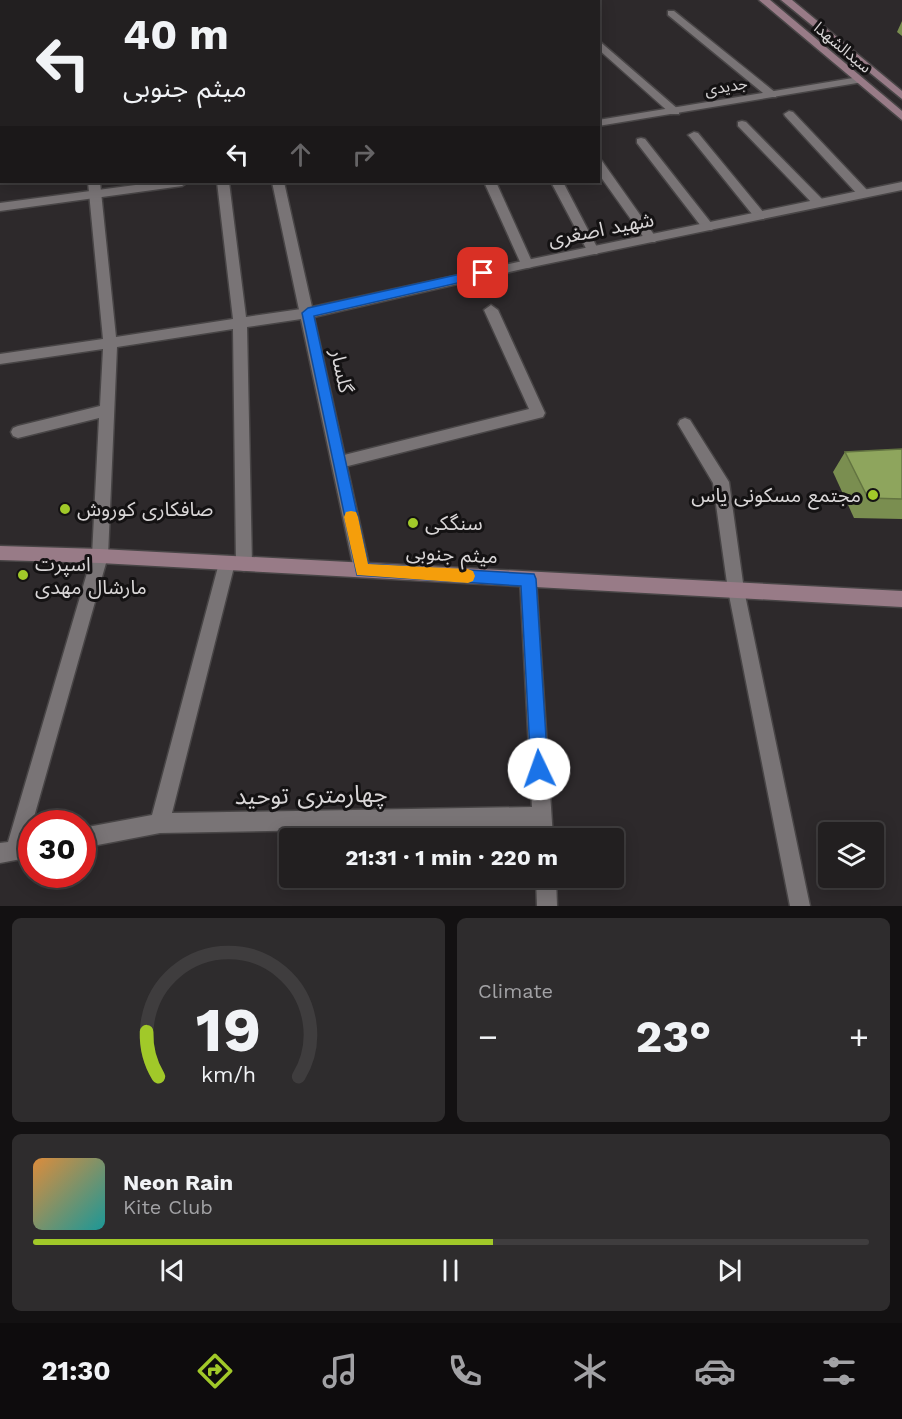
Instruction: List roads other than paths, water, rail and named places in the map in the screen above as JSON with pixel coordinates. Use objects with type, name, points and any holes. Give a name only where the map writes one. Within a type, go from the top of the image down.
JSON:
[{"type":"main road","name":"سیدالشهدا","points":[[764,0],[902,117]]},
{"type":"main road","name":"سیدالشهدا","points":[[786,0],[902,96]]},
{"type":"main road","name":"میثم جنوبی","points":[[0,553],[236,563],[902,600]]},
{"type":"street","points":[[671,13],[772,95]]},
{"type":"street","points":[[600,45],[675,112]]},
{"type":"street","name":"جدیدی","points":[[600,123],[859,80]]},
{"type":"street","points":[[789,114],[863,193]]},
{"type":"street","points":[[742,124],[819,203]]},
{"type":"street","points":[[694,135],[760,216]]},
{"type":"street","points":[[641,141],[708,227]]},
{"type":"street","points":[[600,167],[651,239]]},
{"type":"street","points":[[0,207],[94,188],[167,183]]},
{"type":"street","points":[[160,823],[236,563],[240,325],[223,183]]},
{"type":"street","name":"گلسار","points":[[278,183],[362,570]]},
{"type":"street","points":[[490,183],[527,264]]},
{"type":"street","points":[[558,183],[593,251]]},
{"type":"street","name":"شهید اصغری","points":[[0,359],[240,325],[308,313],[527,264],[902,186]]},
{"type":"street","points":[[16,850],[100,556],[110,343],[94,188]]},
{"type":"street","points":[[340,462],[538,413],[491,310]]},
{"type":"street","points":[[18,432],[107,410]]},
{"type":"street","points":[[685,424],[721,482],[736,590],[800,906]]},
{"type":"street","points":[[528,579],[543,828]]},
{"type":"street","name":"چهارمتری توحید","points":[[96,834],[160,823],[542,816]]},
{"type":"street","points":[[546,888],[547,906]]},
{"type":"place","name":"مجتمع مسکونی یاس","points":[[873,495]]},
{"type":"place","name":"صافکاری کوروش","points":[[65,509]]},
{"type":"place","name":"سنگکی","points":[[413,523]]},
{"type":"place","name":"اسپرت مارشال مهدی","points":[[23,575]]}]
